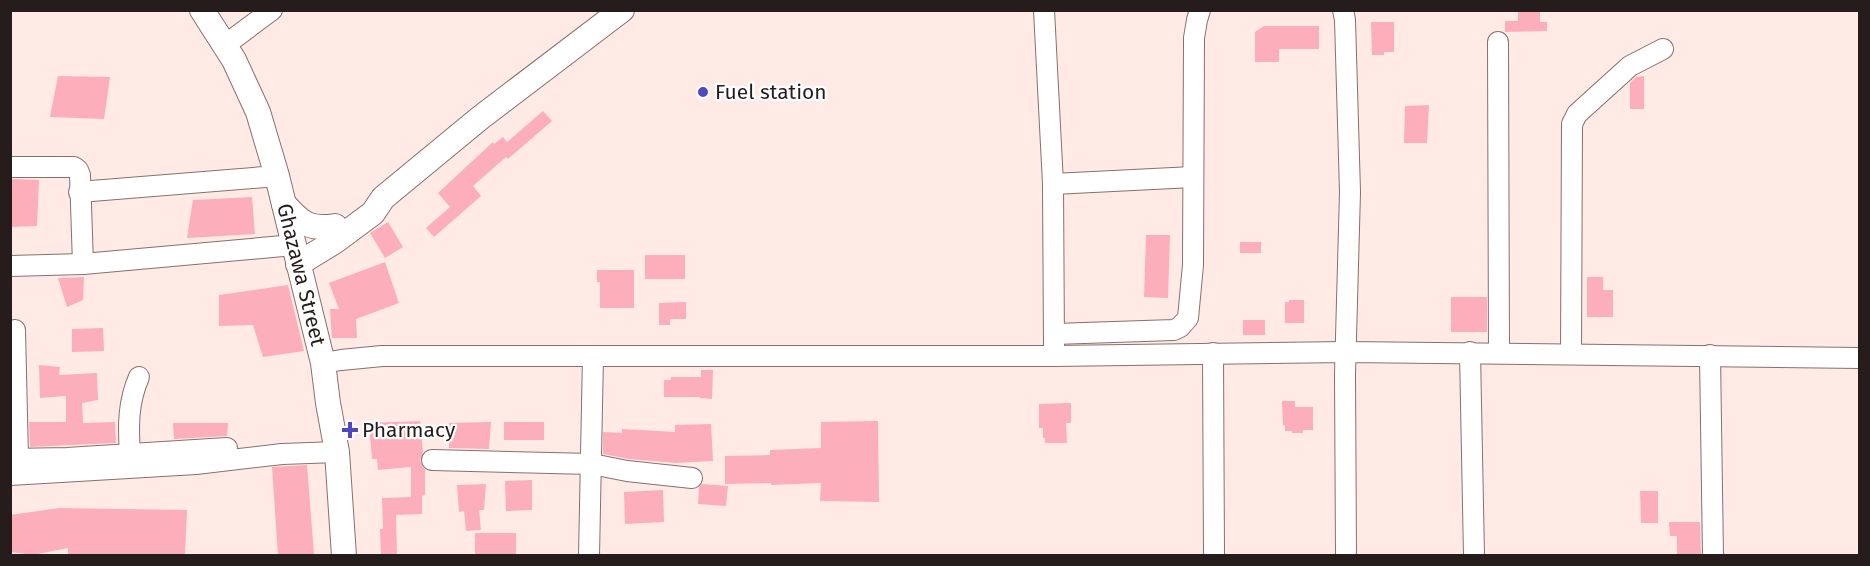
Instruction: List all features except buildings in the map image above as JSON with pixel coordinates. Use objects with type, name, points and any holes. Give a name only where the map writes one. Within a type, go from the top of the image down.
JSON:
[{"type":"main road","name":"Ghazawa Street","points":[[202,10],[234,60],[258,112],[278,176],[323,363],[335,446],[344,555]]},
{"type":"main road","points":[[296,255],[373,213],[383,198],[480,118],[622,10]]},
{"type":"main road","points":[[284,204],[297,218],[311,226],[335,234]]},
{"type":"main road","points":[[307,299],[335,234]]},
{"type":"street","points":[[225,45],[272,10]]},
{"type":"street","points":[[1044,10],[1053,184],[1054,356]]},
{"type":"street","points":[[1054,334],[1174,330],[1188,318],[1193,265],[1194,38],[1200,10]]},
{"type":"street","points":[[1343,10],[1350,192],[1346,352],[1346,555]]},
{"type":"street","points":[[1498,42],[1499,353]]},
{"type":"street","points":[[1571,354],[1572,124],[1577,114],[1630,66],[1663,49]]},
{"type":"street","points":[[10,167],[74,167],[79,172],[83,264]]},
{"type":"street","points":[[79,192],[278,176]]},
{"type":"street","points":[[1053,184],[1193,177]]},
{"type":"street","points":[[10,266],[296,255]]},
{"type":"street","points":[[13,464],[15,330]]},
{"type":"street","points":[[323,363],[382,356],[1054,356],[1346,352],[1860,358]]},
{"type":"street","points":[[1470,352],[1474,555]]},
{"type":"street","points":[[1214,353],[1214,555]]},
{"type":"street","points":[[1710,355],[1713,555]]},
{"type":"street","points":[[589,555],[593,356]]},
{"type":"street","points":[[130,453],[128,421],[130,404],[139,377]]},
{"type":"street","points":[[13,464],[130,453],[304,444],[335,446]]},
{"type":"street","points":[[13,464],[196,464],[335,446]]},
{"type":"street","points":[[432,460],[592,464],[627,471],[693,478]]},
{"type":"place","name":"Fuel station","points":[[703,92]]},
{"type":"place","name":"Pharmacy","points":[[350,430]]}]
